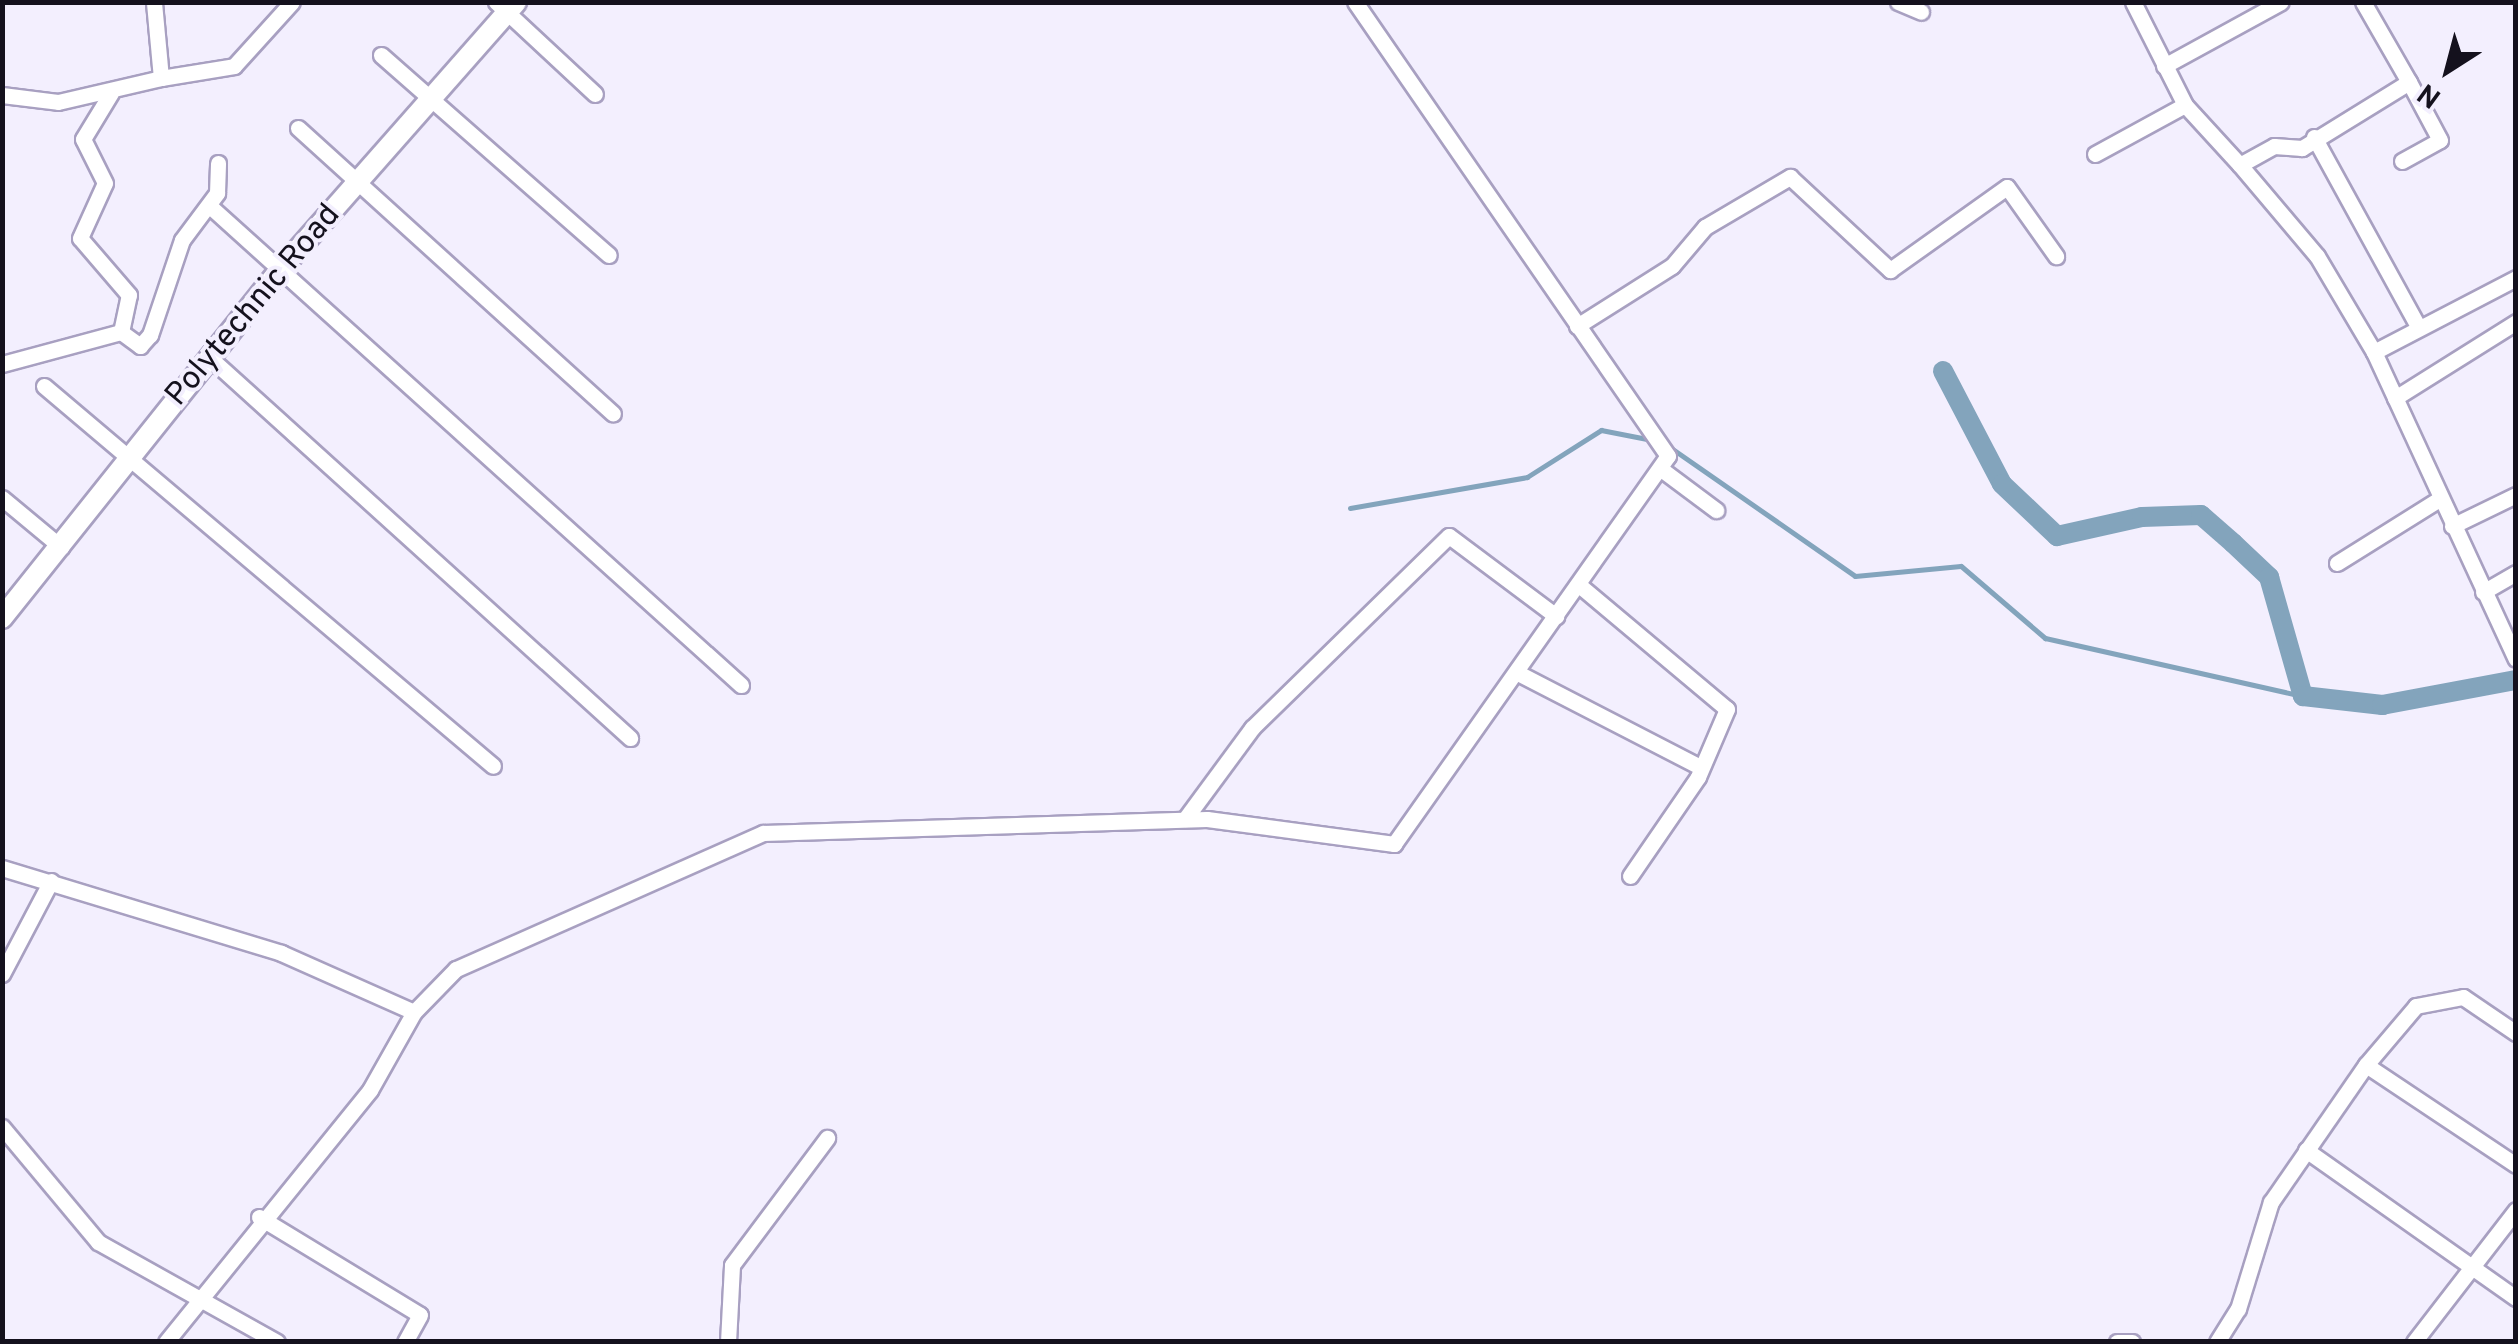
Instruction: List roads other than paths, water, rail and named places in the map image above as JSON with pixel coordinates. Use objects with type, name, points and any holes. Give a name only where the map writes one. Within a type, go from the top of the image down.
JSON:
[{"type":"street","points":[[154,2],[162,78]]},
{"type":"street","points":[[2,95],[44,102],[234,66],[292,2]]},
{"type":"street","points":[[1355,2],[1577,326],[1657,431],[1666,464],[1716,510]]},
{"type":"street","points":[[1898,2],[1921,12]]},
{"type":"street","points":[[2132,2],[2185,104],[2317,256],[2374,352],[2438,500],[2516,659]]},
{"type":"street","points":[[2164,66],[2281,2]]},
{"type":"street","points":[[2363,2],[2440,140],[2402,162]]},
{"type":"street","points":[[506,6],[595,94]]},
{"type":"street","name":"Polytechnic Road","points":[[2,618],[209,356],[280,270],[434,100],[506,6]]},
{"type":"street","points":[[380,55],[609,255]]},
{"type":"street","points":[[2240,165],[2314,137],[2409,82]]},
{"type":"street","points":[[112,92],[84,139],[105,183],[80,238],[129,295],[121,332]]},
{"type":"street","points":[[2095,154],[2185,104]]},
{"type":"street","points":[[298,128],[613,414]]},
{"type":"street","points":[[2314,137],[2419,328]]},
{"type":"street","points":[[121,332],[140,346],[150,335],[182,240],[217,193],[218,164]]},
{"type":"street","points":[[1577,326],[1672,266],[1705,227],[1790,177],[1890,270],[2007,187],[2056,256]]},
{"type":"street","points":[[213,209],[742,685]]},
{"type":"street","points":[[2374,352],[2516,278]]},
{"type":"street","points":[[2395,398],[2516,322]]},
{"type":"street","points":[[2,364],[121,332]]},
{"type":"street","points":[[209,356],[630,738]]},
{"type":"street","points":[[44,386],[132,454],[493,766]]},
{"type":"street","points":[[166,1342],[259,1218],[370,1090],[414,1012],[456,969],[763,833],[1185,819],[1394,844],[1666,464]]},
{"type":"street","points":[[2452,526],[2516,495]]},
{"type":"street","points":[[2,498],[61,547]]},
{"type":"street","points":[[2336,563],[2438,500]]},
{"type":"street","points":[[1185,819],[1252,728],[1449,536],[1556,616]]},
{"type":"street","points":[[2483,592],[2516,573]]},
{"type":"street","points":[[1580,585],[1721,699],[1727,709],[1700,766],[1630,876]]},
{"type":"street","points":[[1516,672],[1700,766]]},
{"type":"street","points":[[2,856],[10,867],[281,953],[414,1012]]},
{"type":"street","points":[[2,974],[51,880]]},
{"type":"street","points":[[2218,1342],[2238,1309],[2271,1202],[2366,1066],[2416,1006],[2464,997],[2516,1033]]},
{"type":"street","points":[[2366,1066],[2516,1165]]},
{"type":"street","points":[[2,1127],[98,1242],[278,1342]]},
{"type":"street","points":[[728,1342],[732,1265],[826,1138]]},
{"type":"street","points":[[2306,1150],[2516,1298]]},
{"type":"street","points":[[2414,1342],[2516,1210]]},
{"type":"street","points":[[259,1218],[420,1315],[405,1342]]},
{"type":"street","points":[[2117,1342],[2132,1342]]},
{"type":"waterway","points":[[1943,371],[2002,484],[2057,536],[2142,517],[2201,515],[2233,543],[2269,577],[2303,696],[2382,705],[2516,680]]},
{"type":"waterway","points":[[1350,508],[1527,477],[1601,430],[1652,440]]},
{"type":"waterway","points":[[1671,448],[1855,576],[1961,566],[2045,638],[2303,696]]}]
